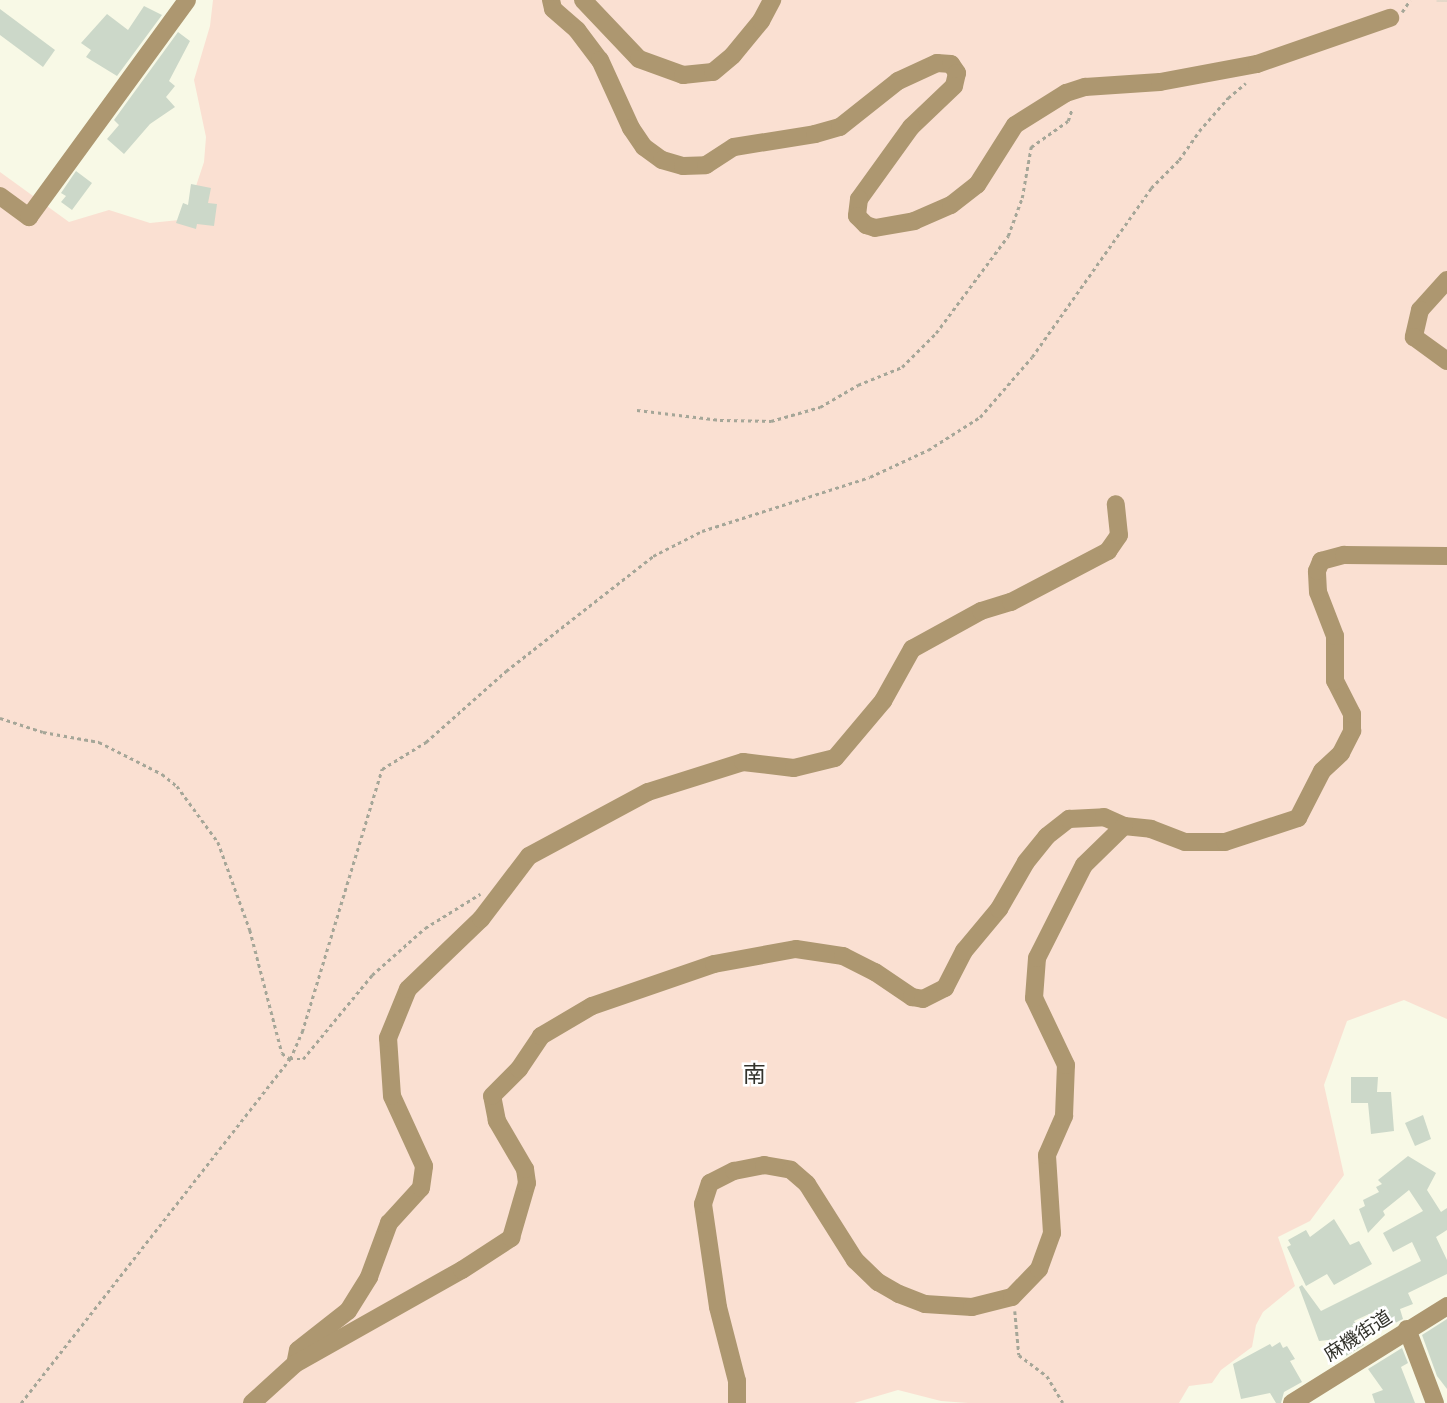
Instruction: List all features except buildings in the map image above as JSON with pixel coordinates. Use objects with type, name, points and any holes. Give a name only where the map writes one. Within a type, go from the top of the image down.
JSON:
[{"type":"street","points":[[0,196],[29,218],[187,0]]},
{"type":"street","points":[[551,0],[553,9],[577,30],[600,60],[631,128],[644,147],[662,160],[683,166],[706,165],[733,147],[815,134],[841,127],[898,81],[937,63],[951,64],[957,73],[954,86],[911,127],[859,199],[857,216],[866,225],[875,228],[914,220],[951,205],[977,185],[1015,125],[1066,93],[1085,87],[1160,82],[1257,64],[1390,18]]},
{"type":"street","points":[[583,0],[639,59],[683,75],[713,72],[733,55],[761,21],[772,0]]},
{"type":"street","points":[[1447,280],[1420,310],[1414,337],[1447,361]]},
{"type":"street","points":[[295,1364],[298,1350],[348,1311],[369,1277],[388,1223],[421,1188],[424,1166],[392,1096],[388,1038],[408,989],[481,919],[529,856],[649,792],[743,762],[793,768],[835,758],[883,701],[912,649],[981,611],[1011,602],[1069,573],[1115,545],[1120,523],[1115,504]]},
{"type":"street","points":[[252,1403],[295,1364],[462,1270],[511,1238],[527,1183],[525,1169],[497,1121],[492,1096],[519,1069],[541,1036],[592,1006],[714,964],[748,960],[796,949],[843,956],[875,972],[912,997],[930,997],[945,988],[964,951],[999,909],[1026,862],[1047,836],[1069,819],[1104,817],[1124,826],[1151,829],[1185,842],[1225,842],[1298,818],[1322,771],[1341,753],[1352,731],[1352,714],[1335,681],[1335,636],[1318,592],[1317,571],[1321,561],[1344,555],[1447,556]]},
{"type":"street","points":[[737,1403],[737,1381],[718,1307],[704,1204],[710,1183],[734,1171],[764,1165],[791,1170],[807,1184],[855,1260],[878,1282],[899,1294],[947,1307],[972,1307],[1012,1297],[1038,1269],[1052,1233],[1047,1155],[1064,1116],[1066,1065],[1034,998],[1037,958],[1084,865],[1124,826]]},
{"type":"street","name":"麻機街道","points":[[1292,1403],[1447,1306]]},
{"type":"street","points":[[1407,1329],[1435,1403]]},
{"type":"path","points":[[21,1403],[290,1059],[302,1032],[304,1017],[382,769],[426,741],[506,671],[653,556],[702,531],[870,477],[928,450],[980,417],[1032,357],[1151,188],[1179,160],[1221,106],[1249,79],[1257,64]]},
{"type":"path","points":[[636,410],[720,420],[771,421],[820,407],[858,384],[902,368],[936,333],[1008,236],[1019,208],[1031,147],[1068,121],[1072,108],[1066,93]]},
{"type":"path","points":[[0,719],[43,733],[99,742],[162,774],[177,786],[218,842],[250,930],[282,1053],[290,1059],[303,1059],[372,975],[425,928],[487,888]]},
{"type":"path","points":[[1012,1297],[1020,1355],[1047,1376],[1063,1403]]},
{"type":"shaded area","points":[[213,0],[1447,0],[1447,1019],[1404,1000],[1347,1021],[1324,1085],[1344,1175],[1310,1221],[1278,1237],[1295,1286],[1263,1312],[1256,1325],[1252,1347],[1221,1370],[1212,1383],[1189,1386],[1179,1403],[968,1403],[941,1401],[898,1390],[854,1403],[0,1403],[0,172],[69,222],[109,210],[150,223],[179,220],[191,201],[204,162],[206,137],[194,80],[210,26]]},
{"type":"district","name":"南","points":[[754,1074]]}]
